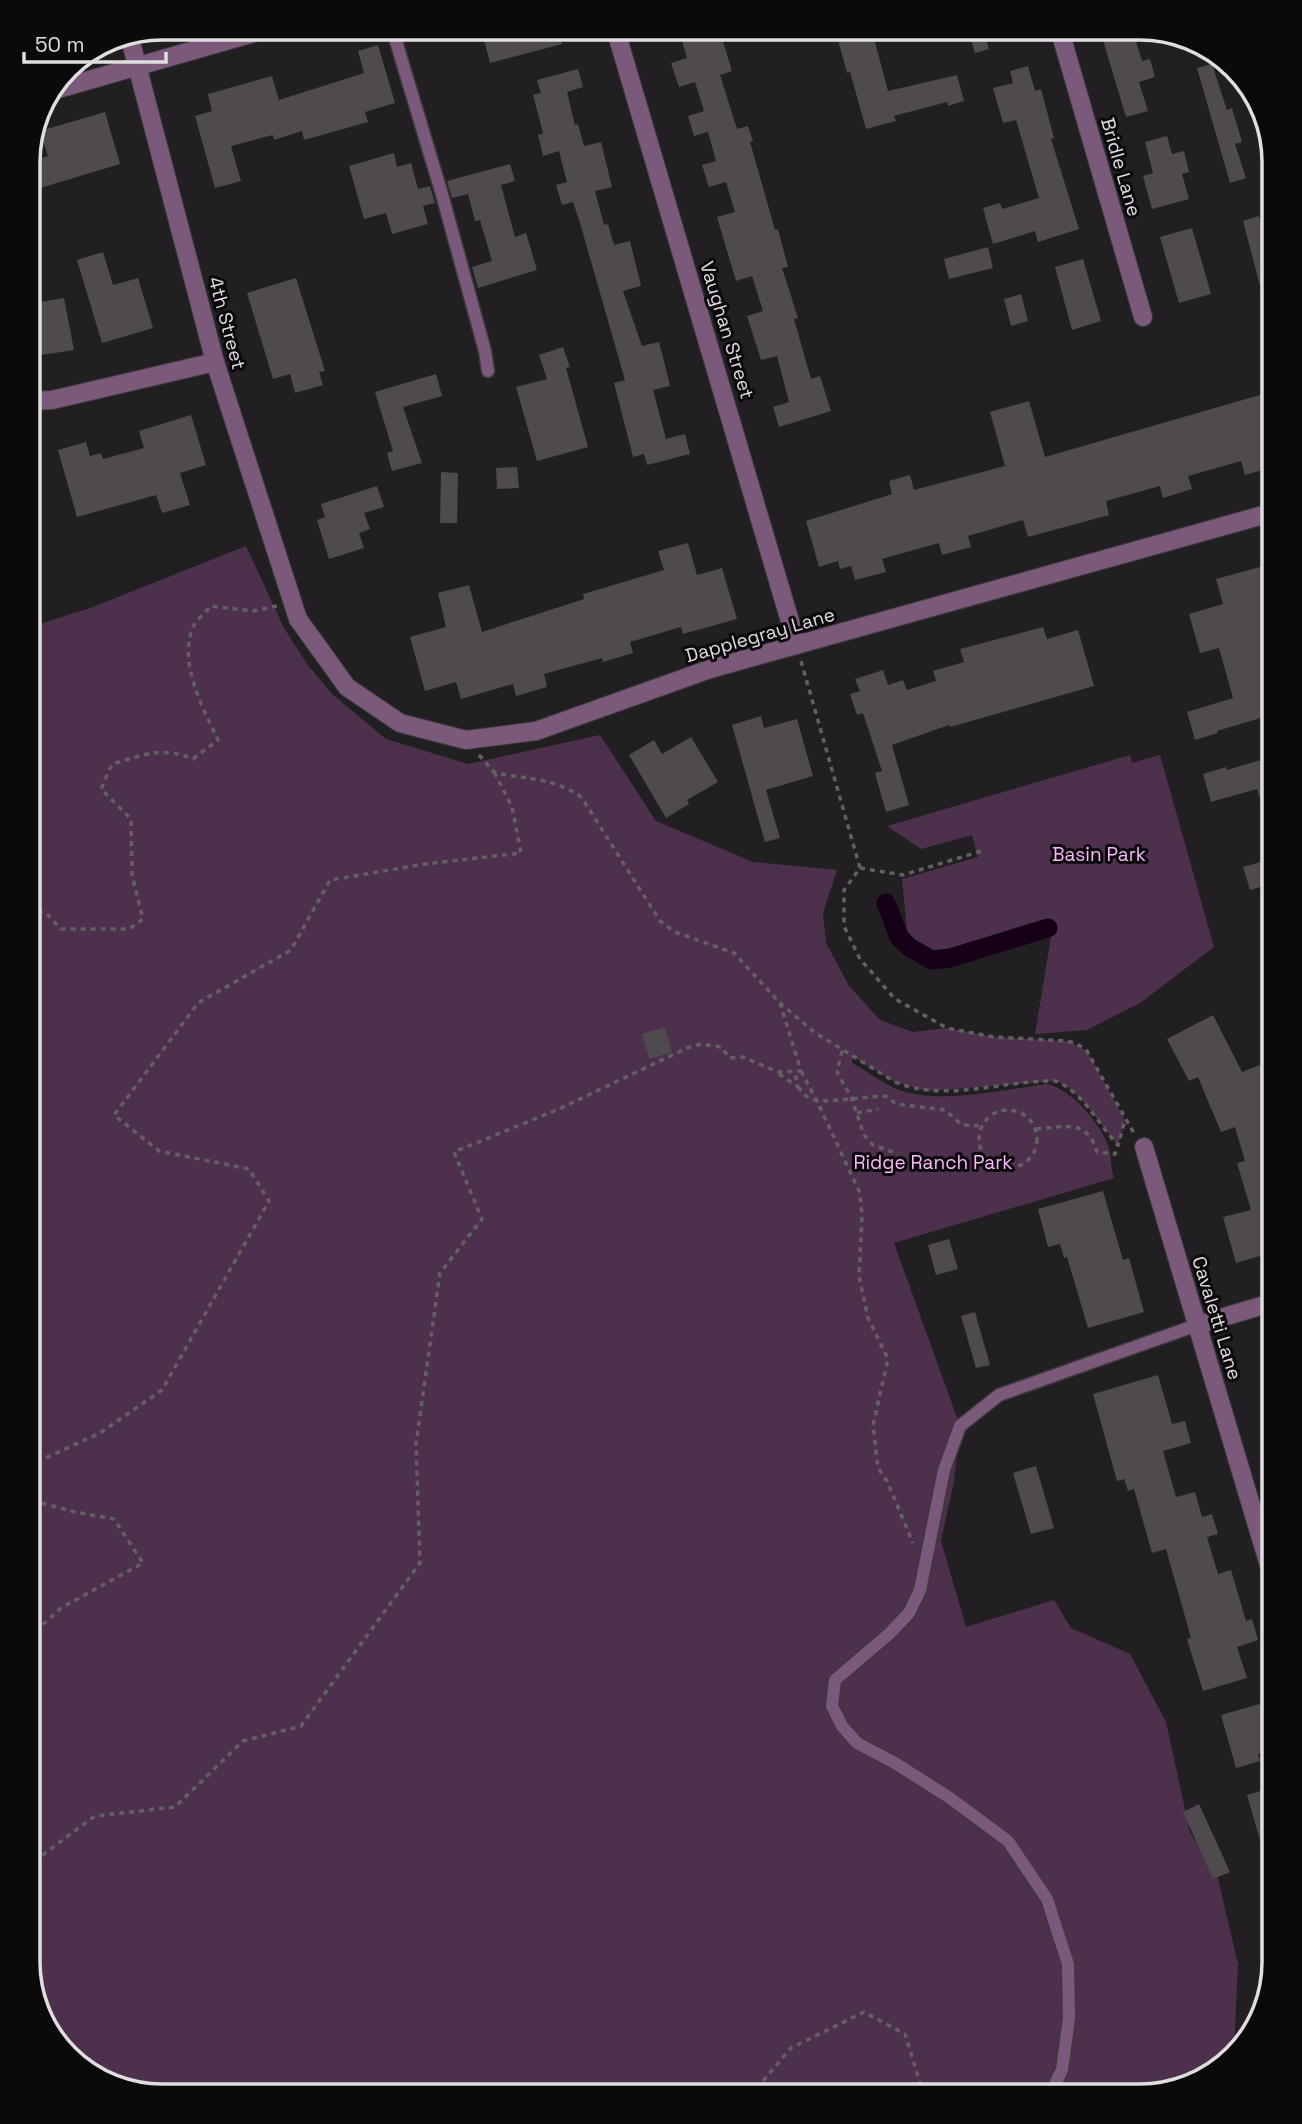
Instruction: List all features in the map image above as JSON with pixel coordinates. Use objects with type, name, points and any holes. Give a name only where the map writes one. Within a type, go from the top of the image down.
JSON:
[{"type":"street","points":[[68,86],[227,40]]},
{"type":"street","name":"Vaughan Street","points":[[619,40],[797,645]]},
{"type":"street","name":"Bridle Lane","points":[[1063,41],[1143,317]]},
{"type":"street","name":"4th Street","points":[[132,45],[215,362],[295,611]]},
{"type":"street","points":[[41,400],[215,362]]},
{"type":"street","name":"Dapplegray Lane","points":[[295,611],[347,687],[400,723],[466,740],[536,731],[710,670],[1262,515]]},
{"type":"street","name":"Cavaletti Lane","points":[[1144,1147],[1262,1541]]},
{"type":"street","points":[[1197,1325],[1262,1306]]},
{"type":"lane","points":[[396,40],[441,191],[485,351],[488,371]]},
{"type":"lane","points":[[1055,2084],[1062,2070],[1069,2018],[1068,1964],[1047,1899],[1008,1841],[950,1798],[895,1763],[857,1743],[842,1726],[832,1706],[835,1680],[889,1634],[909,1613],[920,1590],[944,1470],[960,1426],[999,1395],[1197,1325]]},
{"type":"path","points":[[41,912],[45,912],[61,929],[129,929],[143,919],[132,875],[131,819],[101,789],[113,764],[153,752],[175,752],[193,759],[218,740],[192,684],[189,652],[193,627],[211,606],[253,611],[295,611]]},
{"type":"path","points":[[797,645],[860,868]]},
{"type":"path","points":[[40,1460],[100,1433],[162,1390],[269,1201],[249,1169],[159,1152],[114,1115],[198,1003],[291,950],[330,880],[425,864],[521,853],[512,807],[494,772],[466,740]]},
{"type":"path","points":[[494,772],[555,782],[572,789],[582,798],[660,920],[675,932],[734,953],[780,1003],[814,1032],[842,1051],[895,1082],[926,1091],[1056,1081],[1068,1086],[1118,1145]]},
{"type":"path","points":[[860,868],[903,874],[985,850]]},
{"type":"path","points":[[860,868],[844,890],[844,926],[860,958],[895,999],[947,1028],[994,1037],[1068,1041],[1077,1044],[1087,1051],[1125,1120],[1144,1147]]},
{"type":"path","points":[[780,1003],[801,1072],[860,1193],[862,1216],[859,1276],[868,1318],[888,1359],[873,1425],[878,1468],[887,1481],[918,1555],[927,1558]]},
{"type":"path","points":[[40,1857],[95,1816],[175,1807],[243,1741],[301,1726],[420,1563],[416,1444],[440,1273],[482,1219],[454,1152],[559,1109],[687,1048],[701,1044],[721,1047],[730,1058],[743,1057],[778,1072],[806,1096],[817,1101],[886,1096],[896,1104],[945,1110],[961,1125],[982,1126]]},
{"type":"path","points":[[842,1051],[837,1072],[852,1099],[864,1135],[873,1145],[898,1154]]},
{"type":"path","points":[[778,1072],[801,1072]]},
{"type":"path","points":[[795,1072],[798,1087]]},
{"type":"path","points":[[857,1113],[877,1109]]},
{"type":"path","points":[[1012,1110],[1024,1115],[1035,1129],[1035,1149],[1029,1159],[1018,1166],[1006,1168],[993,1163],[983,1153],[979,1140],[982,1126],[992,1115],[1012,1110]]},
{"type":"path","points":[[1035,1129],[1072,1126],[1084,1129],[1093,1140],[1097,1152],[1115,1154],[1125,1120]]},
{"type":"path","points":[[40,1503],[114,1519],[143,1563],[61,1608],[40,1627]]},
{"type":"path","points":[[760,2084],[790,2048],[863,2012],[905,2034],[920,2084]]},
{"type":"green space","name":"Ridge Ranch Park","points":[[246,546],[284,628],[307,664],[332,694],[386,739],[468,764],[600,735],[656,821],[753,862],[837,870],[823,913],[826,943],[849,986],[880,1020],[913,1032],[947,1028],[994,1037],[1068,1041],[1087,1051],[1125,1120],[1118,1145],[1083,1101],[1056,1081],[926,1091],[895,1082],[853,1057],[852,1063],[894,1088],[929,1096],[990,1093],[1046,1084],[1074,1099],[1098,1127],[1108,1145],[1114,1178],[894,1243],[960,1426],[954,1481],[941,1541],[966,1627],[1054,1600],[1071,1628],[1130,1654],[1166,1722],[1190,1832],[1218,1879],[1238,1964],[1235,2038],[1220,2053],[1194,2071],[1171,2080],[1140,2084],[154,2083],[108,2071],[71,2042],[53,2016],[47,2001],[40,1962],[41,624],[93,607]]},
{"type":"green space","name":"Basin Park","points":[[1130,755],[1132,763],[1160,755],[1214,947],[1140,1003],[1087,1030],[1035,1034],[1053,925],[1044,919],[991,938],[949,949],[934,950],[916,941],[907,930],[902,879],[978,857],[972,835],[921,849],[887,826]]},
{"type":"building","points":[[484,40],[561,40],[562,44],[490,63]]},
{"type":"building","points":[[682,41],[723,41],[732,71],[720,75],[737,129],[748,126],[753,141],[750,142],[788,267],[782,268],[798,318],[794,319],[811,379],[820,376],[831,411],[779,427],[773,407],[789,402],[777,356],[761,360],[747,316],[763,311],[752,276],[736,281],[717,217],[735,212],[726,182],[709,187],[702,165],[716,161],[708,132],[694,136],[688,116],[704,111],[695,82],[679,87],[671,63],[687,58]]},
{"type":"building","points":[[838,41],[875,41],[888,91],[957,75],[964,101],[948,106],[947,102],[894,116],[896,121],[866,129],[850,72],[847,73]]},
{"type":"building","points":[[971,41],[987,41],[989,49],[975,53]]},
{"type":"building","points":[[1103,41],[1136,41],[1142,61],[1150,59],[1155,77],[1139,82],[1148,111],[1126,117]]},
{"type":"building","points":[[378,45],[395,103],[365,112],[368,122],[304,140],[302,131],[274,140],[273,135],[231,146],[241,181],[215,188],[195,116],[212,111],[208,94],[272,76],[279,100],[364,73],[358,51]]},
{"type":"building","points":[[1212,65],[1227,110],[1232,108],[1242,142],[1235,144],[1246,178],[1230,183],[1197,68]]},
{"type":"building","points":[[1028,66],[1035,91],[1041,89],[1054,138],[1051,139],[1079,229],[1038,242],[1035,231],[993,244],[983,208],[1000,203],[1002,209],[1039,198],[1016,120],[1003,123],[993,88],[1013,83],[1010,71]]},
{"type":"building","points":[[578,69],[583,87],[567,92],[575,125],[578,124],[584,146],[601,142],[612,187],[595,191],[604,225],[608,224],[614,245],[630,241],[641,286],[623,291],[642,346],[659,342],[670,386],[653,390],[666,439],[685,434],[690,454],[647,465],[644,454],[633,457],[614,383],[625,380],[580,223],[573,202],[562,205],[556,185],[567,182],[559,151],[543,156],[538,135],[543,133],[533,95],[541,93],[537,80]]},
{"type":"building","points":[[105,112],[120,164],[41,188],[41,158],[48,156],[43,140],[46,129]]},
{"type":"building","points":[[1167,136],[1172,154],[1184,151],[1189,172],[1182,174],[1189,199],[1152,209],[1143,176],[1153,173],[1145,142]]},
{"type":"building","points":[[394,153],[397,167],[411,163],[418,189],[430,186],[435,203],[423,206],[428,224],[392,234],[386,213],[364,219],[349,166]]},
{"type":"building","points":[[510,164],[515,181],[501,185],[515,237],[526,233],[537,270],[478,288],[472,267],[492,261],[480,220],[475,221],[468,194],[452,198],[447,181]]},
{"type":"building","points":[[1259,216],[1262,227],[1262,293],[1243,221]]},
{"type":"building","points":[[1192,228],[1211,294],[1179,303],[1160,237]]},
{"type":"building","points":[[988,247],[993,268],[949,279],[944,259]]},
{"type":"building","points":[[103,252],[113,285],[138,278],[153,328],[102,343],[77,260]]},
{"type":"building","points":[[1083,259],[1101,321],[1072,330],[1055,267]]},
{"type":"building","points":[[296,278],[325,371],[319,372],[323,385],[295,393],[290,374],[273,379],[247,293]]},
{"type":"building","points":[[1021,294],[1028,321],[1011,326],[1004,299]]},
{"type":"building","points":[[64,298],[74,350],[41,355],[41,302]]},
{"type":"building","points":[[563,347],[570,367],[566,368],[588,447],[537,461],[516,387],[547,379],[539,355]]},
{"type":"building","points":[[436,374],[442,396],[403,407],[422,463],[392,471],[387,453],[393,451],[375,392]]},
{"type":"building","points":[[1262,394],[1262,470],[1245,475],[1241,461],[1188,476],[1192,489],[1163,498],[1160,486],[1106,501],[1109,515],[1028,537],[1023,520],[968,536],[971,547],[942,555],[939,543],[882,559],[886,572],[855,580],[851,566],[840,569],[838,561],[819,567],[806,521],[892,494],[889,481],[910,475],[914,490],[1005,466],[990,412],[1029,401],[1045,457]]},
{"type":"building","points":[[191,415],[206,465],[180,473],[190,505],[162,513],[156,495],[77,517],[58,450],[86,442],[90,456],[101,453],[103,459],[144,448],[139,431]]},
{"type":"building","points":[[517,467],[519,488],[497,489],[496,468]]},
{"type":"building","points":[[441,472],[458,473],[457,523],[440,523]]},
{"type":"building","points":[[377,486],[384,507],[364,513],[370,529],[359,533],[364,548],[329,559],[317,520],[325,517],[321,504]]},
{"type":"building","points":[[688,543],[697,575],[722,568],[737,619],[683,634],[681,627],[630,642],[633,653],[603,662],[602,658],[544,674],[547,687],[516,696],[513,684],[461,699],[456,682],[425,691],[410,637],[446,627],[438,593],[469,585],[482,632],[584,599],[583,594],[664,570],[658,551]]},
{"type":"building","points":[[1262,566],[1262,718],[1195,740],[1187,712],[1233,698],[1219,648],[1200,653],[1189,614],[1223,604],[1216,579]]},
{"type":"building","points":[[1043,627],[1047,639],[1078,630],[1094,686],[950,727],[949,725],[892,745],[909,805],[886,812],[875,773],[882,771],[863,713],[857,715],[850,694],[860,691],[855,679],[883,670],[888,685],[903,680],[907,690],[936,681],[933,671],[964,662],[960,649]]},
{"type":"building","points":[[761,716],[764,728],[797,719],[813,776],[766,790],[780,838],[765,842],[732,725]]},
{"type":"building","points":[[691,737],[718,782],[687,800],[689,804],[666,818],[629,755],[654,740],[662,754]]},
{"type":"building","points":[[1262,760],[1262,806],[1257,789],[1211,802],[1203,774],[1226,767],[1227,770]]},
{"type":"building","points":[[1262,862],[1262,886],[1250,890],[1243,867]]},
{"type":"building","points":[[1213,1015],[1242,1072],[1262,1064],[1262,1255],[1236,1263],[1223,1217],[1251,1210],[1237,1163],[1245,1161],[1235,1127],[1221,1132],[1198,1077],[1189,1081],[1167,1039]]},
{"type":"building","points":[[665,1027],[672,1052],[649,1059],[642,1034]]},
{"type":"building","points":[[1103,1191],[1123,1260],[1129,1258],[1144,1312],[1088,1328],[1067,1257],[1064,1258],[1060,1244],[1048,1247],[1038,1209]]},
{"type":"building","points":[[949,1239],[958,1269],[936,1275],[928,1245]]},
{"type":"building","points":[[975,1312],[990,1365],[976,1368],[961,1316]]},
{"type":"building","points":[[1158,1375],[1172,1424],[1185,1421],[1191,1443],[1163,1451],[1176,1497],[1195,1492],[1202,1517],[1212,1514],[1218,1534],[1207,1537],[1218,1574],[1231,1570],[1246,1621],[1252,1619],[1258,1640],[1237,1647],[1247,1678],[1203,1691],[1187,1639],[1191,1638],[1166,1549],[1152,1553],[1134,1489],[1128,1491],[1124,1479],[1117,1481],[1093,1394]]},
{"type":"building","points":[[1036,1466],[1054,1528],[1031,1534],[1013,1473]]},
{"type":"building","points":[[1262,1703],[1262,1753],[1258,1754],[1260,1761],[1236,1768],[1221,1715]]},
{"type":"building","points":[[1262,1791],[1262,1847],[1247,1795]]},
{"type":"building","points":[[1199,1804],[1230,1872],[1213,1879],[1183,1812]]},
{"type":"waterway","points":[[886,903],[899,937],[909,947],[932,960],[950,958],[1048,928]]}]
